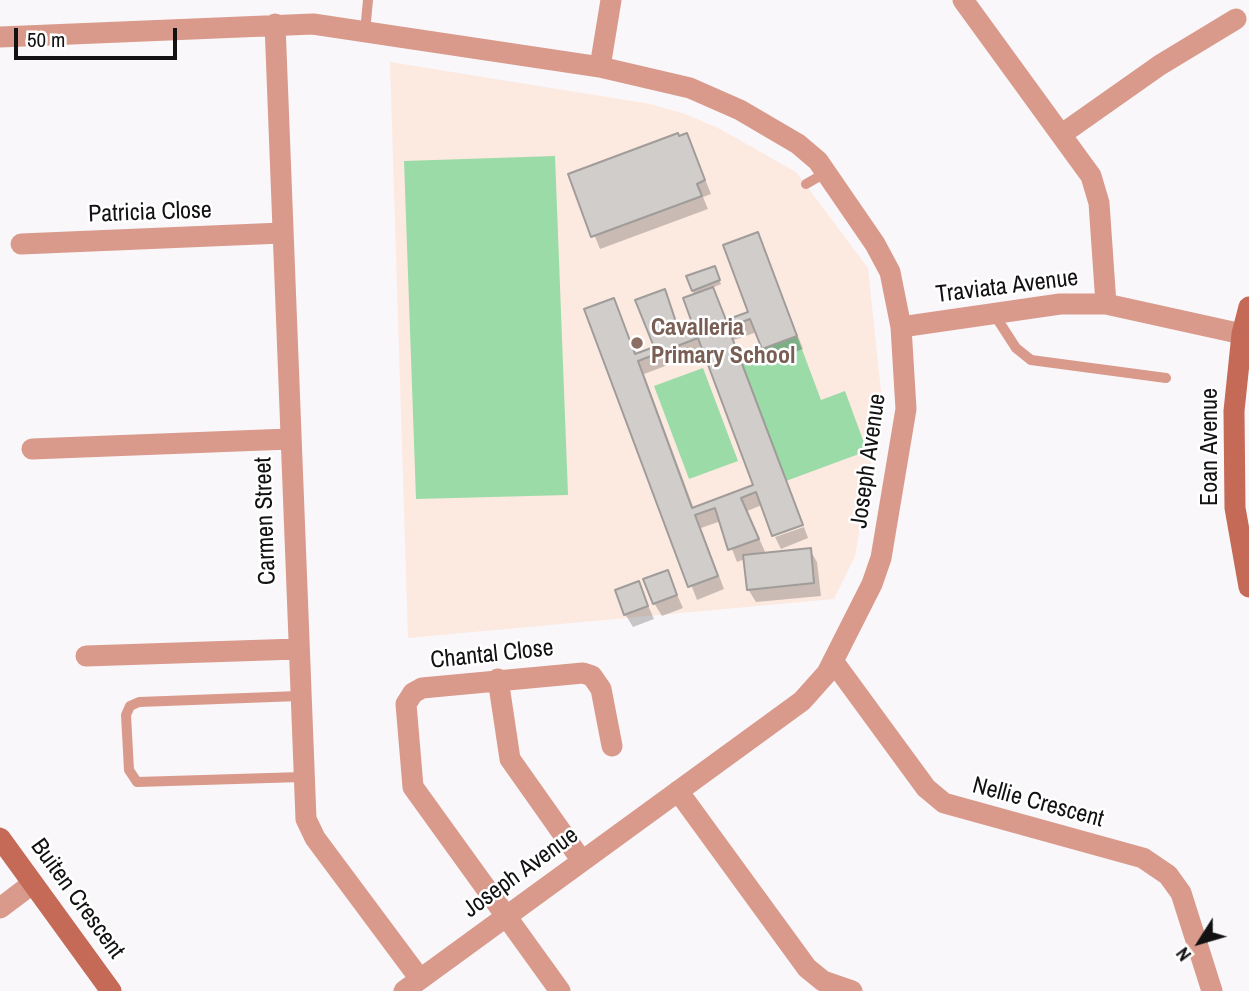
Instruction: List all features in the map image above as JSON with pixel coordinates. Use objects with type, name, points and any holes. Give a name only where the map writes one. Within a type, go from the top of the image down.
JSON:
[{"type":"street","points":[[600,67],[611,0]]},
{"type":"street","points":[[972,4],[1084,165],[1096,189],[1106,304]]},
{"type":"street","points":[[1062,134],[1160,65],[1236,19]]},
{"type":"street","name":"Carmen Street","points":[[275,24],[302,777],[309,829],[412,985]]},
{"type":"street","name":"Joseph Avenue","points":[[0,37],[313,24],[600,67],[690,88],[740,110],[798,144],[827,172],[875,244],[890,272],[901,327],[906,409],[881,558],[872,584],[820,683],[802,701],[412,985]]},
{"type":"street","name":"Patricia Close","points":[[21,244],[282,233]]},
{"type":"street","name":"Traviata Avenue","points":[[901,327],[1060,303],[1106,304],[1242,334]]},
{"type":"street","name":"Eoan Avenue","points":[[1249,307],[1242,334],[1234,411],[1235,508],[1249,587]]},
{"type":"street","points":[[32,449],[289,439]]},
{"type":"street","points":[[86,656],[297,649]]},
{"type":"street","name":"Nellie Crescent","points":[[833,661],[926,788],[944,803],[1143,858],[1168,875],[1181,893],[1212,991]]},
{"type":"street","name":"Chantal Close","points":[[560,991],[412,788],[406,704],[413,693],[422,688],[583,673],[592,676],[601,689],[612,746]]},
{"type":"street","points":[[498,679],[510,759],[582,861]]},
{"type":"street","points":[[678,791],[807,968],[823,981],[852,991]]},
{"type":"street","name":"Buiten Crescent","points":[[0,838],[111,991]]},
{"type":"street","points":[[0,908],[33,884]]},
{"type":"lane","points":[[365,32],[368,0]]},
{"type":"lane","points":[[806,184],[827,172]]},
{"type":"lane","points":[[994,313],[1016,348],[1031,360],[1166,378]]},
{"type":"lane","points":[[299,696],[139,702],[130,706],[126,715],[129,770],[137,782],[302,777]]},
{"type":"shaded area","name":"Cavalleria Primary School","points":[[390,62],[650,104],[685,114],[718,128],[796,172],[868,268],[882,401],[855,556],[834,599],[408,638]]},
{"type":"green space","points":[[555,156],[568,495],[416,499],[404,161]]},
{"type":"green space","points":[[797,336],[821,400],[845,391],[867,451],[786,481],[740,357]]},
{"type":"green space","points":[[703,368],[738,461],[689,479],[654,386]]},
{"type":"building","points":[[678,133],[679,136],[687,133],[705,180],[697,184],[702,196],[591,237],[568,174]]},
{"type":"building","points":[[758,232],[797,336],[762,349],[750,319],[728,327],[803,525],[772,536],[756,492],[741,498],[759,539],[728,550],[715,508],[695,515],[718,576],[688,587],[584,309],[614,298],[635,354],[654,347],[635,300],[665,289],[681,337],[695,331],[683,298],[713,287],[726,320],[748,312],[723,245]],"holes":[[[698,338],[753,485],[692,508],[638,361]]]},
{"type":"building","points":[[715,266],[720,280],[692,291],[686,276]]},
{"type":"building","points":[[811,548],[814,583],[747,590],[743,555]]},
{"type":"building","points":[[668,570],[677,595],[653,604],[643,579]]},
{"type":"building","points":[[639,581],[648,606],[624,615],[615,590]]},
{"type":"place","name":"Cavalleria Primary School","points":[[637,343]]}]
